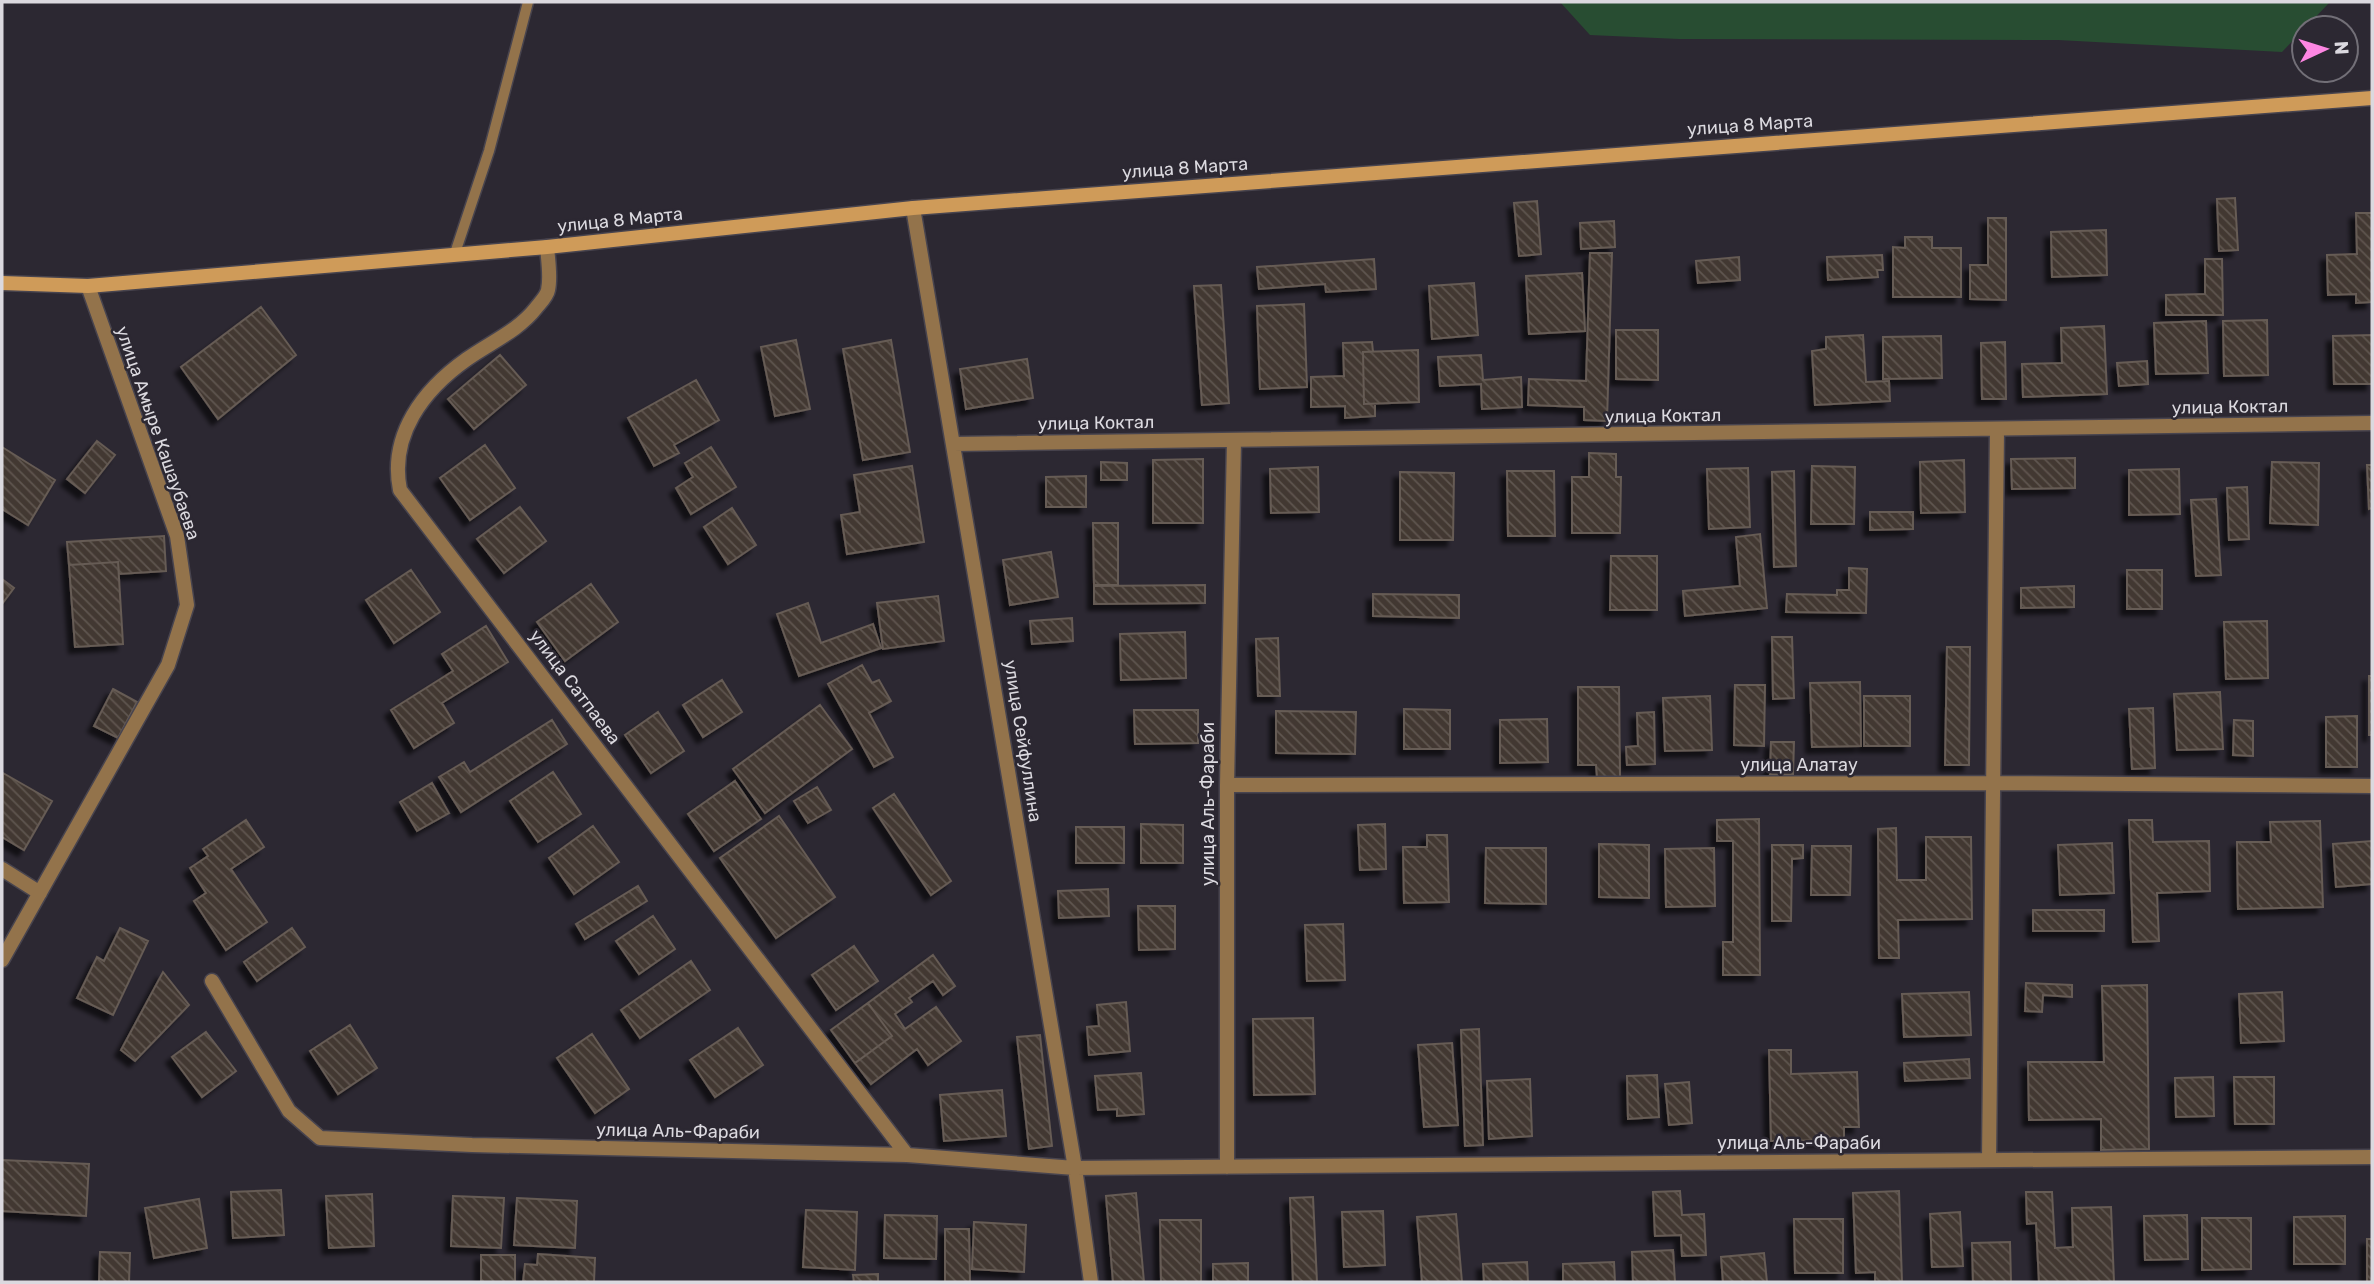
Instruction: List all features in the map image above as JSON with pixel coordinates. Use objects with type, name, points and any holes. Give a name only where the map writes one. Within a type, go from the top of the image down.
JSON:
[{"type":"street","name":"улица 8 Марта","points":[[2,284],[88,286],[547,247],[913,208],[2372,98]]},
{"type":"street","name":"улица Сейфуллина","points":[[913,208],[1075,1168],[1091,1282]]},
{"type":"street","name":"улица Сатпаева","points":[[547,247],[548,292],[525,322],[466,360],[440,381],[414,410],[398,447],[395,468],[400,490],[906,1155]]},
{"type":"street","name":"улица Амыре Кашаубаева","points":[[2,960],[168,665],[187,605],[177,536],[88,286]]},
{"type":"street","name":"улица Коктал","points":[[954,444],[1997,431],[2372,423]]},
{"type":"street","points":[[1989,1160],[1997,431]]},
{"type":"street","name":"улица Аль-Фараби","points":[[1227,1167],[1227,785],[1234,441]]},
{"type":"street","name":"улица Алатау","points":[[1227,785],[1994,783],[2372,786]]},
{"type":"street","points":[[2,869],[40,893]]},
{"type":"street","name":"улица Аль-Фараби","points":[[212,981],[289,1111],[320,1138],[472,1145],[906,1155],[1075,1168],[2372,1157]]},
{"type":"lane","points":[[455,253],[489,151],[528,2]]},
{"type":"green space","points":[[1560,2],[2330,2],[2318,14],[2290,14],[2290,44],[2282,52],[2058,40],[1679,39],[1590,35]]},
{"type":"building","points":[[2235,198],[2238,250],[2219,251],[2217,199]]},
{"type":"building","points":[[1537,201],[1541,254],[1519,256],[1514,203]]},
{"type":"building","points":[[2356,213],[2372,213],[2372,302],[2356,303],[2356,294],[2328,295],[2327,255],[2357,254]]},
{"type":"building","points":[[1988,218],[2006,218],[2006,300],[1970,299],[1970,265],[1988,265]]},
{"type":"building","points":[[1614,221],[1615,247],[1581,249],[1580,223]]},
{"type":"building","points":[[2106,230],[2107,275],[2052,277],[2051,232]]},
{"type":"building","points":[[1905,237],[1932,237],[1932,248],[1961,248],[1961,297],[1893,297],[1893,247],[1905,248]]},
{"type":"building","points":[[1590,253],[1612,253],[1607,421],[1584,420],[1584,407],[1528,405],[1529,379],[1586,381]]},
{"type":"building","points":[[1882,255],[1883,270],[1877,270],[1878,277],[1828,280],[1827,257]]},
{"type":"building","points":[[1739,257],[1740,280],[1698,283],[1696,261]]},
{"type":"building","points":[[1374,259],[1376,289],[1326,292],[1325,284],[1259,289],[1257,267]]},
{"type":"building","points":[[2205,259],[2222,259],[2223,315],[2166,315],[2166,295],[2205,294]]},
{"type":"building","points":[[1582,273],[1585,331],[1529,334],[1526,276]]},
{"type":"building","points":[[1474,283],[1478,335],[1432,339],[1429,286]]},
{"type":"building","points":[[1221,285],[1229,403],[1202,405],[1194,286]]},
{"type":"building","points":[[1304,304],[1307,387],[1260,389],[1257,306]]},
{"type":"building","points":[[261,307],[296,355],[218,419],[181,367]]},
{"type":"building","points":[[2267,320],[2268,375],[2224,376],[2223,321]]},
{"type":"building","points":[[2206,321],[2208,373],[2156,374],[2154,323]]},
{"type":"building","points":[[2104,326],[2107,394],[2023,397],[2022,364],[2062,363],[2061,328]]},
{"type":"building","points":[[1616,330],[1658,330],[1658,380],[1616,379]]},
{"type":"building","points":[[1863,335],[1866,382],[1889,381],[1890,401],[1815,405],[1812,351],[1826,349],[1826,337]]},
{"type":"building","points":[[2372,335],[2372,384],[2334,384],[2333,336]]},
{"type":"building","points":[[1941,336],[1942,378],[1883,379],[1883,337]]},
{"type":"building","points":[[796,340],[810,409],[775,416],[761,347]]},
{"type":"building","points":[[891,340],[910,452],[863,460],[843,349]]},
{"type":"building","points":[[1372,342],[1373,352],[1363,352],[1364,404],[1375,404],[1375,416],[1345,418],[1345,406],[1311,407],[1311,377],[1344,376],[1343,343]]},
{"type":"building","points":[[2005,342],[2006,399],[1982,399],[1981,343]]},
{"type":"building","points":[[1418,350],[1419,402],[1364,404],[1363,352]]},
{"type":"building","points":[[500,355],[526,385],[474,429],[448,399]]},
{"type":"building","points":[[1481,355],[1483,380],[1521,377],[1522,407],[1482,409],[1481,384],[1440,386],[1438,357]]},
{"type":"building","points":[[1027,359],[1033,398],[966,409],[960,369]]},
{"type":"building","points":[[2147,361],[2148,384],[2119,386],[2117,363]]},
{"type":"building","points":[[696,380],[719,420],[674,445],[679,453],[654,466],[628,418]]},
{"type":"building","points":[[97,441],[115,455],[85,493],[67,479]]},
{"type":"building","points":[[485,445],[515,488],[470,520],[440,478]]},
{"type":"building","points":[[2,447],[55,480],[28,525],[2,509]]},
{"type":"building","points":[[711,447],[736,487],[691,514],[676,488],[693,477],[685,463]]},
{"type":"building","points":[[1589,453],[1616,454],[1616,477],[1621,477],[1620,533],[1572,533],[1572,477],[1589,477]]},
{"type":"building","points":[[2075,458],[2075,488],[2012,489],[2011,459]]},
{"type":"building","points":[[1203,459],[1203,523],[1153,523],[1153,460]]},
{"type":"building","points":[[1964,460],[1965,512],[1921,513],[1920,462]]},
{"type":"building","points":[[1101,462],[1127,463],[1127,480],[1101,480]]},
{"type":"building","points":[[2272,462],[2319,463],[2318,525],[2270,523]]},
{"type":"building","points":[[2367,465],[2372,465],[2372,508],[2369,509]]},
{"type":"building","points":[[912,466],[924,542],[847,554],[841,515],[860,512],[854,475]]},
{"type":"building","points":[[1812,466],[1855,467],[1854,524],[1811,524]]},
{"type":"building","points":[[1318,467],[1319,512],[1271,513],[1270,469]]},
{"type":"building","points":[[1748,468],[1750,527],[1709,529],[1707,469]]},
{"type":"building","points":[[2179,469],[2180,514],[2129,515],[2129,470]]},
{"type":"building","points":[[1507,471],[1554,471],[1555,536],[1508,536]]},
{"type":"building","points":[[1794,471],[1796,566],[1774,567],[1772,472]]},
{"type":"building","points":[[1400,472],[1454,473],[1453,540],[1400,540]]},
{"type":"building","points":[[1086,476],[1086,507],[1046,507],[1046,477]]},
{"type":"building","points":[[2247,487],[2249,539],[2229,540],[2227,488]]},
{"type":"building","points":[[2216,499],[2221,575],[2196,576],[2191,500]]},
{"type":"building","points":[[520,507],[546,541],[504,573],[477,539]]},
{"type":"building","points":[[732,508],[756,545],[728,564],[704,527]]},
{"type":"building","points":[[1870,512],[1913,512],[1913,529],[1870,530]]},
{"type":"building","points":[[1093,523],[1118,523],[1118,585],[1094,585]]},
{"type":"building","points":[[1760,534],[1767,608],[1685,616],[1683,591],[1740,586],[1736,537]]},
{"type":"building","points":[[164,536],[166,571],[119,574],[118,562],[69,565],[67,542]]},
{"type":"building","points":[[1051,552],[1058,597],[1010,605],[1003,560]]},
{"type":"building","points":[[1611,556],[1657,556],[1657,610],[1610,610]]},
{"type":"building","points":[[118,562],[123,644],[75,647],[69,565]]},
{"type":"building","points":[[1849,568],[1867,569],[1866,613],[1786,612],[1787,594],[1837,595],[1837,590],[1849,590]]},
{"type":"building","points":[[411,570],[440,612],[394,643],[366,600]]},
{"type":"building","points":[[2127,570],[2162,570],[2162,609],[2127,609]]},
{"type":"building","points":[[2,579],[14,588],[2,604]]},
{"type":"building","points":[[591,584],[618,622],[565,661],[537,622]]},
{"type":"building","points":[[1205,585],[1205,603],[1094,604],[1094,586]]},
{"type":"building","points":[[2074,586],[2074,607],[2021,608],[2021,588]]},
{"type":"building","points":[[1373,594],[1459,595],[1459,618],[1373,616]]},
{"type":"building","points":[[938,596],[944,641],[883,649],[877,603]]},
{"type":"building","points":[[808,603],[821,643],[873,624],[881,648],[799,676],[777,614]]},
{"type":"building","points":[[1072,618],[1073,641],[1032,644],[1030,621]]},
{"type":"building","points":[[2267,621],[2268,678],[2226,679],[2224,622]]},
{"type":"building","points":[[486,626],[508,662],[442,703],[454,723],[414,748],[391,710],[453,671],[442,654]]},
{"type":"building","points":[[1185,632],[1186,678],[1121,680],[1120,634]]},
{"type":"building","points":[[1772,637],[1792,637],[1794,698],[1773,699]]},
{"type":"building","points":[[1278,638],[1280,696],[1258,696],[1256,639]]},
{"type":"building","points":[[1947,647],[1970,647],[1969,765],[1945,765]]},
{"type":"building","points":[[862,665],[872,683],[879,680],[891,701],[869,713],[893,757],[874,767],[828,684]]},
{"type":"building","points":[[2369,676],[2372,676],[2372,735],[2369,735]]},
{"type":"building","points":[[722,680],[742,712],[703,737],[683,705]]},
{"type":"building","points":[[1860,682],[1861,746],[1812,747],[1810,683]]},
{"type":"building","points":[[1735,685],[1765,685],[1764,746],[1734,745]]},
{"type":"building","points":[[1578,687],[1619,687],[1620,777],[1597,777],[1596,765],[1578,765]]},
{"type":"building","points":[[113,689],[137,702],[118,738],[94,726]]},
{"type":"building","points":[[2220,692],[2223,749],[2177,750],[2174,694]]},
{"type":"building","points":[[1710,696],[1712,750],[1665,751],[1663,698]]},
{"type":"building","points":[[1864,696],[1910,696],[1910,746],[1864,746]]},
{"type":"building","points":[[820,705],[852,749],[765,813],[733,769]]},
{"type":"building","points":[[2153,708],[2155,768],[2132,769],[2129,709]]},
{"type":"building","points":[[1404,709],[1450,710],[1450,749],[1404,749]]},
{"type":"building","points":[[1134,710],[1198,710],[1198,743],[1135,744]]},
{"type":"building","points":[[1276,711],[1356,712],[1355,754],[1276,753]]},
{"type":"building","points":[[658,712],[684,751],[651,773],[625,735]]},
{"type":"building","points":[[1654,712],[1655,764],[1627,765],[1626,747],[1638,746],[1637,713]]},
{"type":"building","points":[[2357,716],[2357,767],[2326,767],[2326,717]]},
{"type":"building","points":[[1547,719],[1548,762],[1500,763],[1500,720]]},
{"type":"building","points":[[552,720],[567,744],[461,812],[439,777],[464,762],[470,772]]},
{"type":"building","points":[[2234,720],[2253,721],[2253,756],[2233,755]]},
{"type":"building","points":[[1771,742],[1794,742],[1793,775],[1770,774]]},
{"type":"building","points":[[553,772],[581,814],[538,842],[510,801]]},
{"type":"building","points":[[3,773],[52,801],[24,850],[2,837]]},
{"type":"building","points":[[735,781],[761,819],[714,851],[688,814]]},
{"type":"building","points":[[432,783],[449,813],[417,831],[400,802]]},
{"type":"building","points":[[817,787],[831,810],[808,823],[794,801]]},
{"type":"building","points":[[894,794],[951,881],[931,895],[873,808]]},
{"type":"building","points":[[779,816],[835,897],[776,938],[720,858]]},
{"type":"building","points":[[1759,819],[1760,975],[1723,975],[1723,942],[1733,942],[1733,841],[1717,841],[1717,820]]},
{"type":"building","points":[[246,820],[264,847],[231,869],[267,922],[226,950],[194,901],[206,893],[190,868],[208,856],[203,849]]},
{"type":"building","points":[[2129,820],[2152,820],[2153,842],[2209,841],[2210,891],[2157,893],[2159,941],[2133,942]]},
{"type":"building","points":[[2320,821],[2323,907],[2238,909],[2237,842],[2271,842],[2270,822]]},
{"type":"building","points":[[1141,824],[1183,825],[1183,863],[1141,863]]},
{"type":"building","points":[[1385,824],[1386,869],[1360,870],[1358,825]]},
{"type":"building","points":[[593,826],[619,862],[574,894],[549,858]]},
{"type":"building","points":[[1076,827],[1124,827],[1124,863],[1076,863]]},
{"type":"building","points":[[1896,828],[1897,880],[1926,880],[1926,837],[1971,837],[1972,919],[1898,920],[1899,958],[1879,958],[1878,829]]},
{"type":"building","points":[[1427,835],[1447,835],[1449,902],[1404,903],[1403,847],[1427,847]]},
{"type":"building","points":[[2372,841],[2372,884],[2336,887],[2333,844]]},
{"type":"building","points":[[2112,843],[2114,893],[2060,895],[2058,845]]},
{"type":"building","points":[[1599,844],[1649,845],[1649,898],[1599,897]]},
{"type":"building","points":[[1772,845],[1803,845],[1803,858],[1792,859],[1791,921],[1772,921]]},
{"type":"building","points":[[1812,846],[1851,846],[1850,895],[1811,895]]},
{"type":"building","points":[[1486,848],[1546,848],[1546,904],[1485,903]]},
{"type":"building","points":[[1714,848],[1715,906],[1666,907],[1665,849]]},
{"type":"building","points":[[638,886],[647,901],[585,939],[576,924]]},
{"type":"building","points":[[1108,889],[1109,916],[1059,918],[1058,891]]},
{"type":"building","points":[[1138,906],[1175,906],[1175,949],[1139,950]]},
{"type":"building","points":[[2033,910],[2104,910],[2104,931],[2033,931]]},
{"type":"building","points":[[653,916],[675,949],[639,974],[616,941]]},
{"type":"building","points":[[1343,924],[1345,980],[1307,981],[1305,925]]},
{"type":"building","points":[[120,928],[148,941],[113,1015],[77,998],[97,957],[104,961]]},
{"type":"building","points":[[292,928],[305,947],[257,981],[244,962]]},
{"type":"building","points":[[854,946],[878,981],[836,1010],[812,975]]},
{"type":"building","points":[[933,955],[955,986],[943,995],[933,981],[909,998],[912,1002],[895,1014],[905,1029],[936,1007],[961,1041],[928,1065],[917,1049],[871,1084],[855,1063],[892,1036],[868,1003]]},
{"type":"building","points":[[691,961],[710,990],[640,1038],[621,1010]]},
{"type":"building","points":[[163,972],[189,1005],[135,1061],[121,1050]]},
{"type":"building","points":[[2026,983],[2072,985],[2072,997],[2043,995],[2042,1012],[2025,1011]]},
{"type":"building","points":[[2147,985],[2149,1149],[2101,1150],[2101,1119],[2029,1120],[2028,1062],[2104,1062],[2102,986]]},
{"type":"building","points":[[1969,992],[1971,1035],[1904,1037],[1902,994]]},
{"type":"building","points":[[2282,992],[2284,1041],[2241,1043],[2239,994]]},
{"type":"building","points":[[1126,1002],[1130,1051],[1089,1055],[1087,1027],[1099,1026],[1097,1005]]},
{"type":"building","points":[[868,1003],[892,1036],[855,1063],[831,1030]]},
{"type":"building","points":[[1313,1018],[1315,1094],[1254,1095],[1253,1019]]},
{"type":"building","points":[[350,1025],[377,1068],[338,1094],[310,1051]]},
{"type":"building","points":[[738,1028],[763,1065],[715,1097],[690,1060]]},
{"type":"building","points":[[1479,1029],[1483,1145],[1465,1146],[1461,1030]]},
{"type":"building","points":[[206,1032],[236,1071],[202,1097],[172,1057]]},
{"type":"building","points":[[592,1034],[629,1089],[595,1113],[557,1058]]},
{"type":"building","points":[[1040,1035],[1052,1146],[1029,1149],[1017,1037]]},
{"type":"building","points":[[1452,1043],[1458,1125],[1424,1127],[1418,1045]]},
{"type":"building","points":[[1769,1050],[1791,1050],[1791,1074],[1857,1072],[1859,1127],[1844,1127],[1844,1140],[1771,1141]]},
{"type":"building","points":[[1969,1059],[1970,1078],[1905,1081],[1904,1063]]},
{"type":"building","points":[[1141,1073],[1144,1114],[1117,1116],[1117,1109],[1098,1110],[1095,1076]]},
{"type":"building","points":[[1657,1075],[1659,1117],[1628,1119],[1627,1076]]},
{"type":"building","points":[[2213,1077],[2214,1116],[2176,1117],[2175,1078]]},
{"type":"building","points":[[2234,1077],[2274,1077],[2274,1124],[2235,1124]]},
{"type":"building","points":[[1530,1079],[1532,1136],[1489,1139],[1487,1081]]},
{"type":"building","points":[[1689,1082],[1692,1123],[1669,1125],[1665,1084]]},
{"type":"building","points":[[1002,1090],[1006,1136],[944,1141],[940,1095]]},
{"type":"building","points":[[2,1160],[89,1164],[86,1216],[2,1211]]},
{"type":"building","points":[[281,1190],[284,1235],[233,1238],[231,1192]]},
{"type":"building","points":[[1680,1191],[1682,1215],[1704,1214],[1706,1255],[1682,1256],[1681,1235],[1655,1236],[1653,1192]]},
{"type":"building","points":[[1899,1191],[1902,1282],[1875,1282],[1875,1272],[1856,1273],[1853,1193]]},
{"type":"building","points":[[2026,1192],[2052,1192],[2055,1248],[2073,1247],[2072,1208],[2111,1207],[2114,1282],[2039,1282],[2036,1223],[2027,1224]]},
{"type":"building","points":[[1136,1193],[1144,1282],[1113,1282],[1106,1196]]},
{"type":"building","points":[[372,1194],[374,1246],[329,1248],[326,1196]]},
{"type":"building","points":[[453,1196],[504,1198],[501,1248],[451,1246]]},
{"type":"building","points":[[1313,1197],[1317,1282],[1293,1282],[1290,1198]]},
{"type":"building","points":[[517,1198],[577,1201],[575,1248],[514,1245]]},
{"type":"building","points":[[199,1199],[207,1248],[154,1258],[145,1208]]},
{"type":"building","points":[[806,1210],[857,1212],[855,1270],[803,1267]]},
{"type":"building","points":[[1383,1211],[1385,1265],[1344,1267],[1342,1212]]},
{"type":"building","points":[[1960,1212],[1963,1266],[1932,1267],[1930,1214]]},
{"type":"building","points":[[1456,1214],[1462,1282],[1422,1282],[1417,1217]]},
{"type":"building","points":[[885,1215],[937,1216],[936,1259],[884,1258]]},
{"type":"building","points":[[2187,1215],[2188,1259],[2145,1260],[2144,1216]]},
{"type":"building","points":[[2345,1216],[2345,1264],[2294,1264],[2294,1217]]},
{"type":"building","points":[[2202,1218],[2251,1218],[2251,1269],[2202,1270]]},
{"type":"building","points":[[1794,1219],[1843,1219],[1843,1273],[1795,1273]]},
{"type":"building","points":[[1160,1220],[1201,1220],[1201,1282],[1161,1282]]},
{"type":"building","points":[[974,1222],[1026,1225],[1024,1272],[972,1269]]},
{"type":"building","points":[[945,1229],[969,1229],[970,1282],[945,1282]]},
{"type":"building","points":[[2367,1239],[2372,1239],[2372,1282],[2367,1282]]},
{"type":"building","points":[[2010,1242],[2011,1282],[1973,1282],[1972,1243]]},
{"type":"building","points":[[1673,1250],[1675,1282],[1633,1282],[1632,1252]]},
{"type":"building","points":[[100,1252],[130,1253],[129,1282],[99,1282]]},
{"type":"building","points":[[1764,1253],[1767,1282],[1723,1282],[1721,1257]]},
{"type":"building","points":[[538,1254],[595,1258],[594,1282],[523,1282],[525,1264],[537,1265]]},
{"type":"building","points":[[481,1255],[515,1255],[515,1282],[481,1282]]},
{"type":"building","points":[[1527,1262],[1528,1282],[1484,1282],[1483,1264]]},
{"type":"building","points":[[1614,1262],[1615,1282],[1563,1282],[1563,1264]]},
{"type":"building","points":[[1248,1263],[1248,1282],[1213,1282],[1213,1264]]},
{"type":"building","points":[[878,1274],[878,1282],[854,1282],[853,1275]]}]
